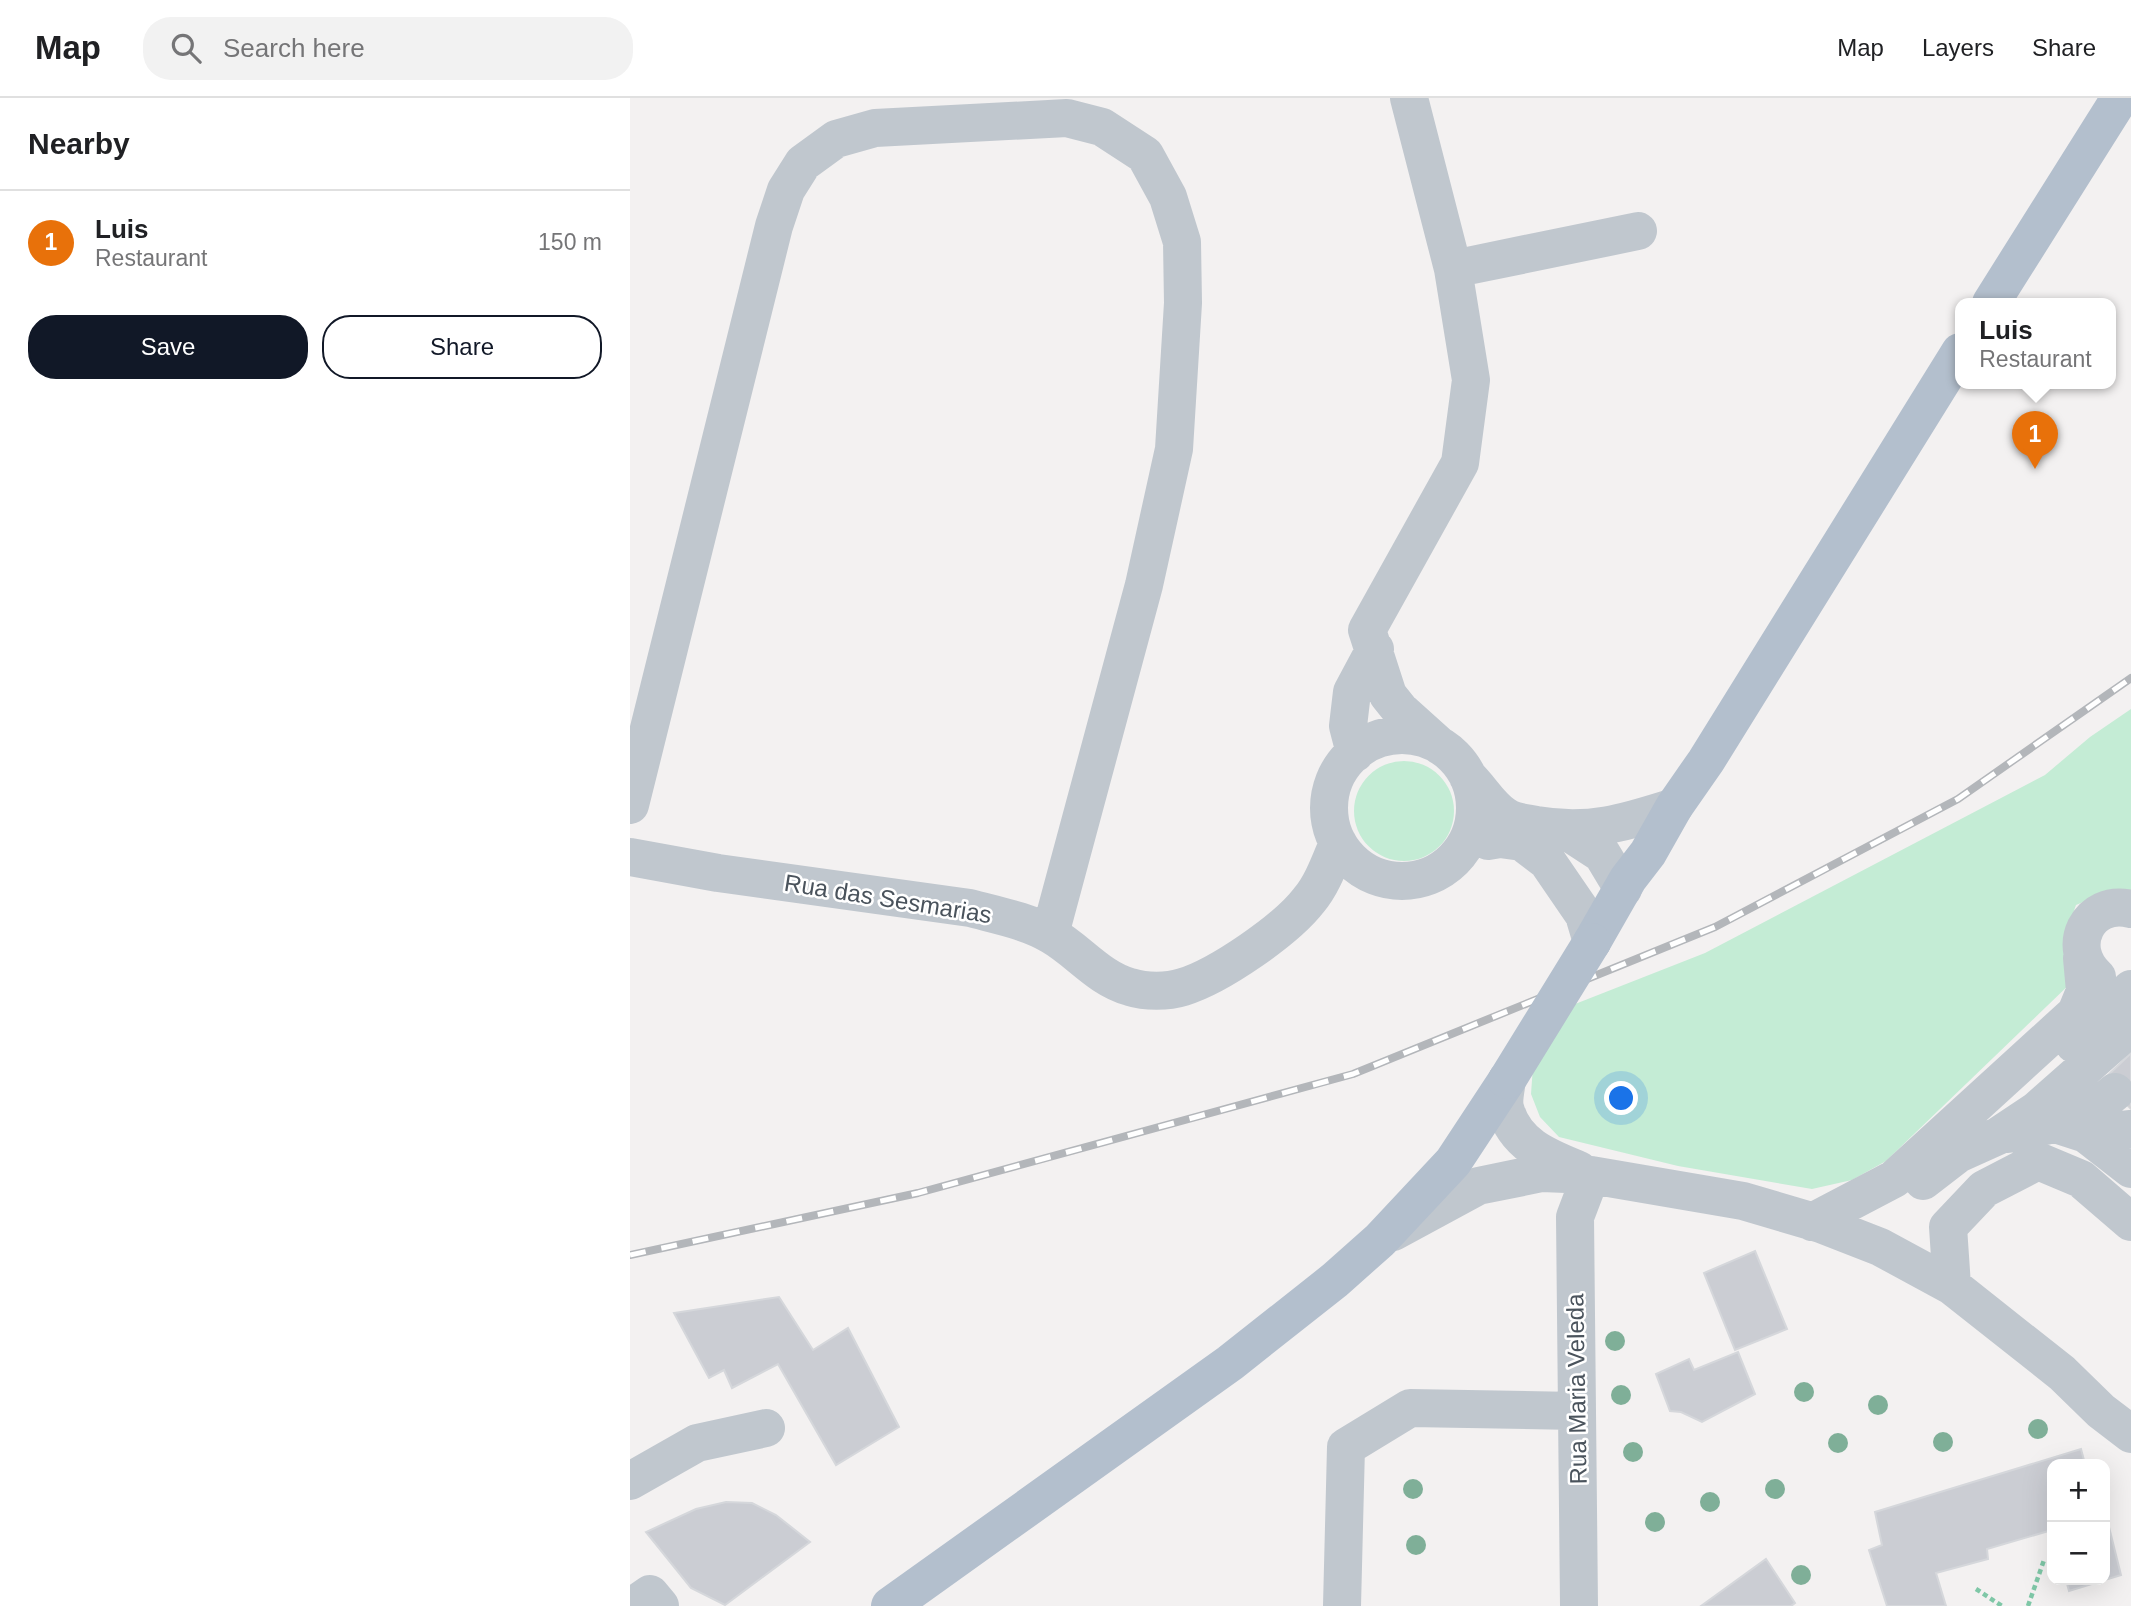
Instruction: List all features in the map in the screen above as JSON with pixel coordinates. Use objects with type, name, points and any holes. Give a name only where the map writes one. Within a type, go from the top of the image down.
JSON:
[{"type":"main road","points":[[1994,298],[2120,98]]},
{"type":"main road","points":[[890,1606],[1230,1363],[1465,1174],[1507,1080],[1623,888],[1706,761],[1955,360]]},
{"type":"street","points":[[1409,98],[1453,269],[1471,380],[1460,463],[1367,630],[1388,695],[1400,710],[1456,759],[1504,816],[1522,822],[1554,844],[1584,915],[1592,943]]},
{"type":"street","points":[[630,805],[774,226],[786,190],[803,163],[836,139],[875,128],[1068,118],[1102,127],[1144,155],[1168,197],[1182,242],[1180,372],[1174,449],[1144,585],[1050,934]]},
{"type":"street","points":[[1453,269],[1638,231]]},
{"type":"street","points":[[1355,753],[1348,726],[1352,692],[1375,649]]},
{"type":"street","points":[[1440,746],[1421,737],[1399,735],[1378,738],[1344,763],[1333,782],[1329,804],[1331,828],[1338,844],[1355,864],[1372,875],[1392,881],[1412,881],[1447,866],[1470,835],[1475,816],[1474,796],[1468,776]]},
{"type":"street","points":[[1554,844],[1579,829],[1618,825],[1674,807]]},
{"type":"street","points":[[1460,852],[1487,841],[1500,839],[1554,844],[1602,854],[1623,888]]},
{"type":"street","name":"Rua das Sesmarias","points":[[630,857],[718,873],[970,908],[1050,934],[1100,973],[1116,981],[1145,990],[1167,990],[1183,987],[1227,966],[1264,941],[1310,900],[1338,844]]},
{"type":"street","name":"Rua das Sesmarias","points":[[1310,900],[1370,882],[1412,881]]},
{"type":"street","points":[[1812,1222],[1894,1180],[2076,1013],[2085,991],[2080,944],[2083,931],[2091,919],[2102,911],[2122,906],[2131,909]]},
{"type":"street","points":[[2082,958],[2089,971],[2099,979],[2112,985],[2131,984]]},
{"type":"street","points":[[1812,1222],[1908,1192],[1958,1154],[2131,989]]},
{"type":"street","points":[[1958,1154],[1998,1136],[2037,1110],[2131,1027]]},
{"type":"street","points":[[1507,1080],[1504,1106],[1520,1138],[1547,1157]]},
{"type":"street","points":[[1998,1136],[2113,1134]]},
{"type":"street","points":[[1465,1174],[1485,1147],[1514,1147],[1591,1175]]},
{"type":"street","points":[[1952,1286],[1948,1227],[1984,1189],[2038,1161],[2081,1179],[2131,1222]]},
{"type":"street","points":[[1465,1174],[1591,1175],[1743,1201],[1880,1247],[1952,1286],[2062,1373],[2101,1411],[2131,1434]]},
{"type":"street","name":"Rua Maria Veleda","points":[[1579,1606],[1574,1217],[1591,1175]]},
{"type":"street","points":[[1342,1606],[1346,1447],[1410,1408],[1577,1411]]},
{"type":"street","points":[[2101,1411],[2131,1456]]},
{"type":"street","points":[[630,1481],[698,1443],[766,1428]]},
{"type":"street","points":[[633,1606],[650,1594],[660,1606]]},
{"type":"path","points":[[2028,1606],[2044,1560]]},
{"type":"path","points":[[1976,1589],[2002,1606]]},
{"type":"green space","points":[[2131,709],[2131,893],[2110,891],[2076,905],[2064,938],[2073,981],[1886,1161],[1852,1180],[1812,1189],[1678,1166],[1559,1137],[1540,1117],[1531,1094],[1533,1066],[1570,1006],[1705,953],[2045,775],[2090,737]]},
{"type":"green space","points":[[1404,761],[1423,765],[1439,776],[1450,792],[1454,811],[1450,830],[1439,846],[1423,857],[1404,861],[1385,857],[1369,846],[1358,830],[1354,811],[1358,792],[1369,776],[1385,765]]},
{"type":"building","points":[[2131,1053],[2131,1109],[2103,1080]]},
{"type":"building","points":[[1755,1251],[1787,1329],[1735,1350],[1704,1273]]},
{"type":"building","points":[[779,1297],[813,1350],[848,1328],[899,1427],[836,1465],[778,1364],[732,1388],[724,1370],[709,1378],[674,1313]]},
{"type":"building","points":[[1738,1352],[1755,1394],[1702,1422],[1681,1412],[1670,1411],[1656,1374],[1689,1359],[1694,1370]]},
{"type":"building","points":[[2081,1449],[2084,1459],[2048,1459]]},
{"type":"building","points":[[2047,1459],[2047,1531],[1987,1549],[1988,1559],[1936,1573],[1946,1606],[1887,1606],[1869,1550],[1882,1545],[1875,1512]]},
{"type":"building","points":[[726,1502],[752,1503],[776,1515],[810,1542],[725,1605],[691,1588],[646,1532],[696,1509]]},
{"type":"building","points":[[2110,1531],[2121,1575],[2110,1578]]},
{"type":"building","points":[[1766,1559],[1795,1603],[1791,1606],[1701,1606]]},
{"type":"building","points":[[2067,1585],[2089,1585],[2069,1591]]},
{"type":"railway","points":[[630,1255],[918,1193],[1353,1074],[1715,927],[1958,799],[2131,678]]},
{"type":"place","name":"Luis","points":[[2035,469]]}]
